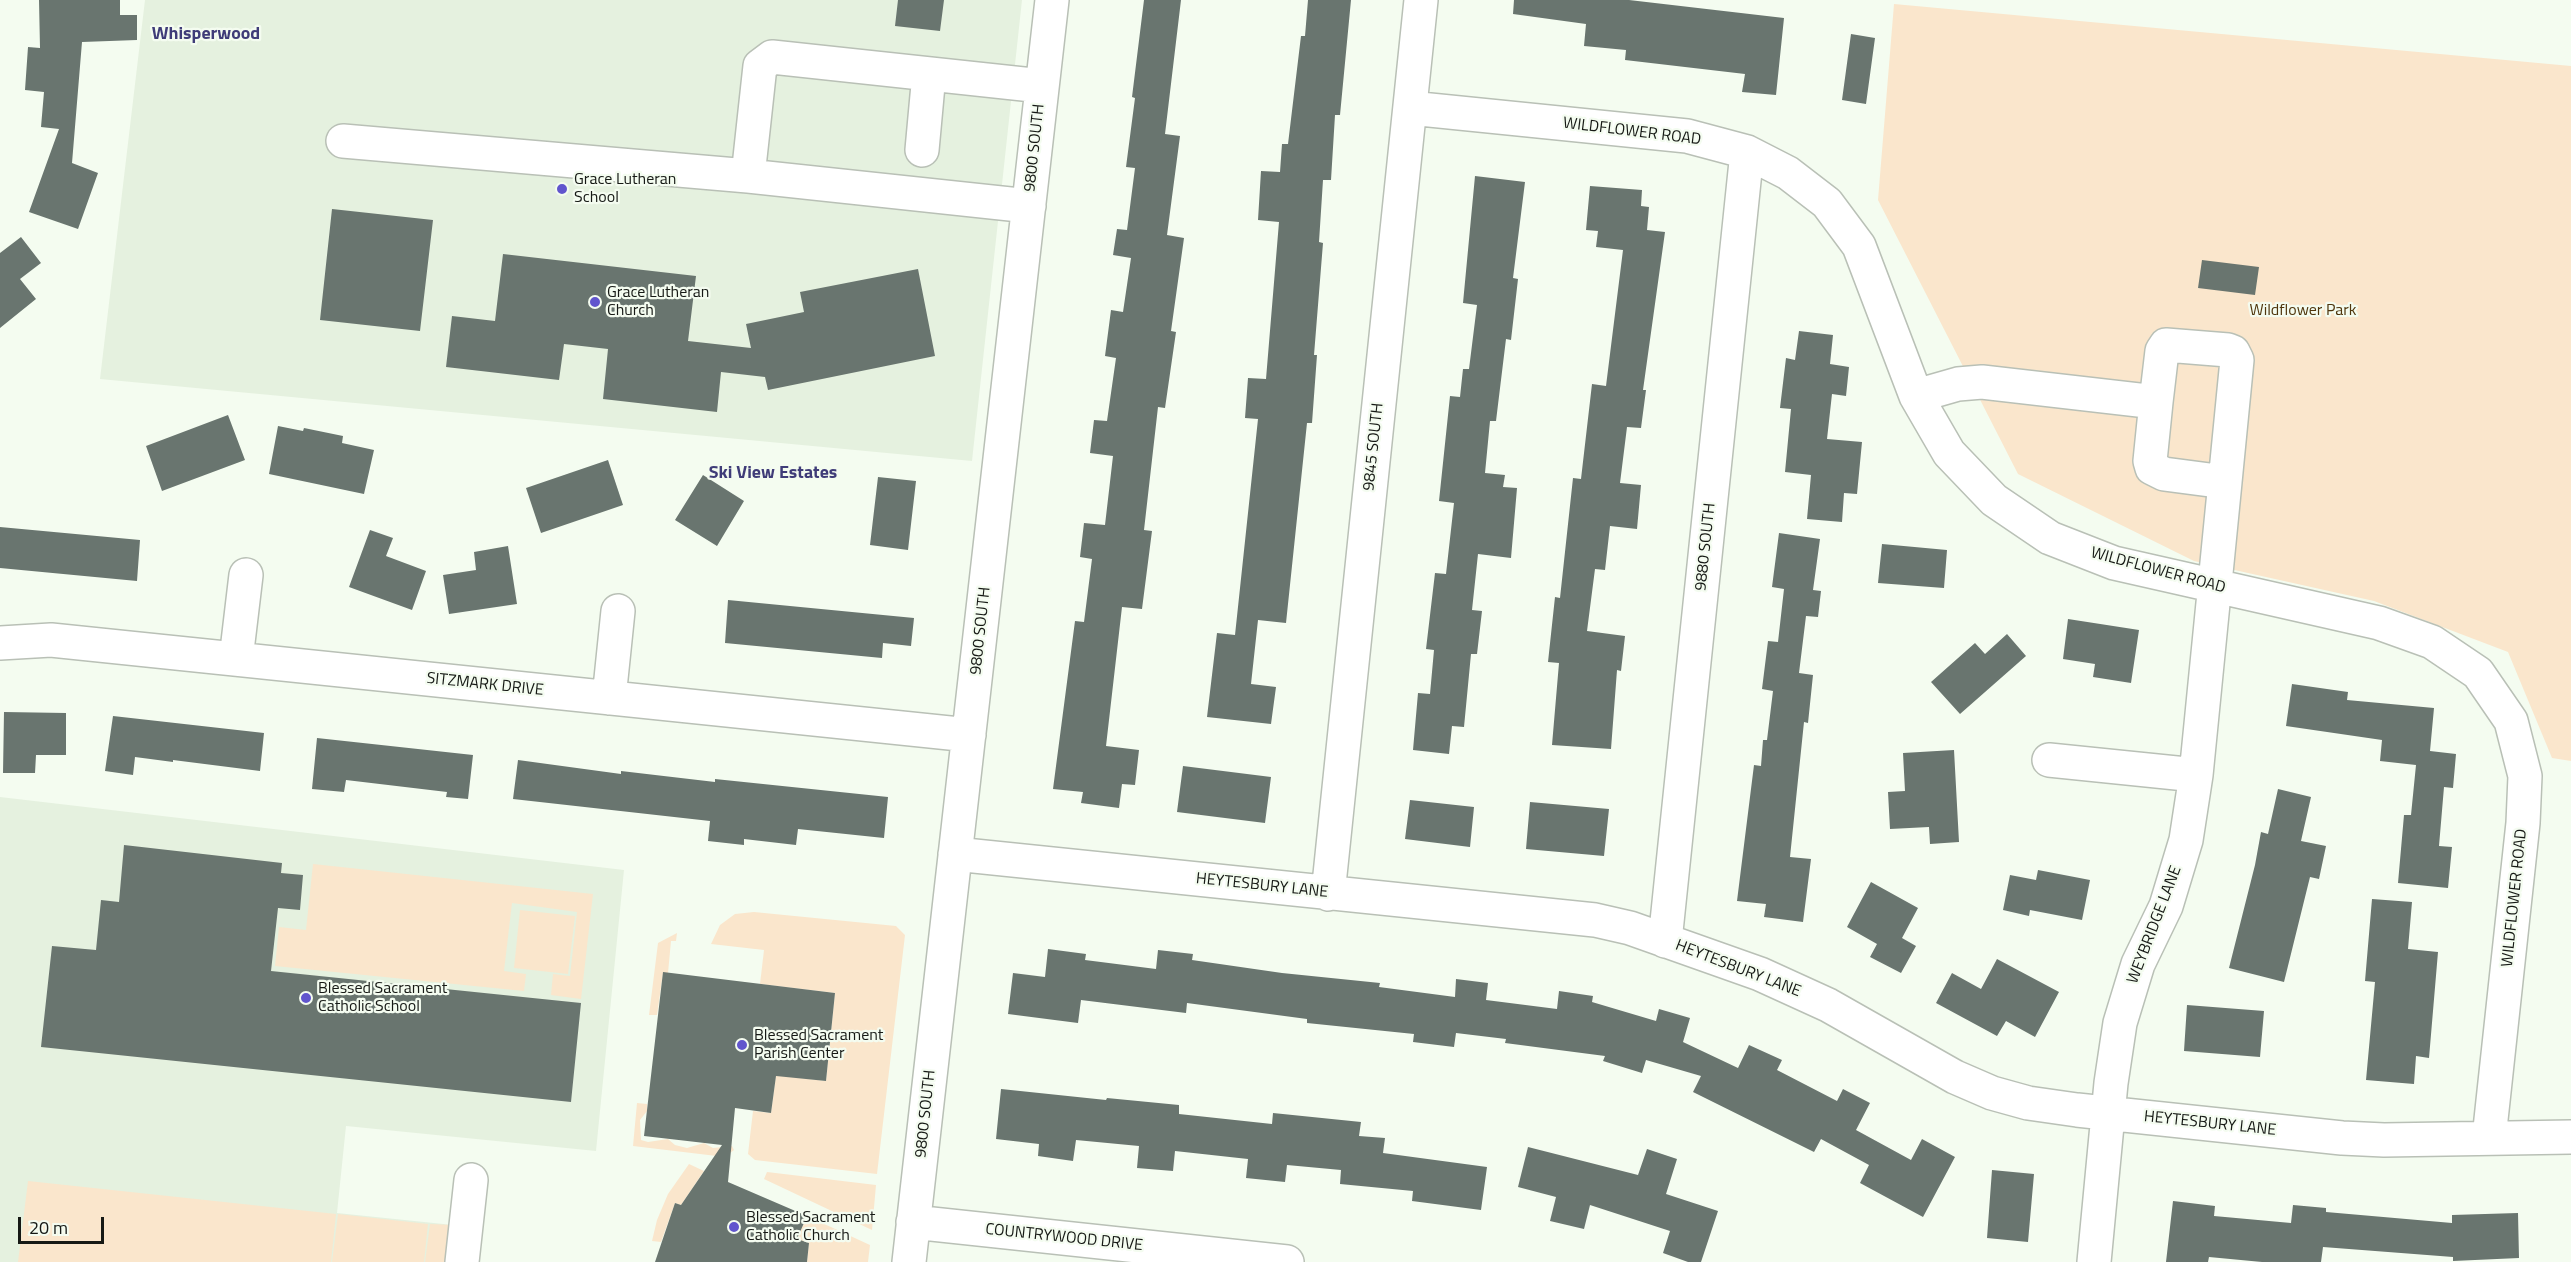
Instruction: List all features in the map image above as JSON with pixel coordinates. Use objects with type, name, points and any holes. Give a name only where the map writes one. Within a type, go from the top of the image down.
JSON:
[{"type":"street","name":"9800 SOUTH","points":[[909,1262],[1052,0]]},
{"type":"street","name":"9845 SOUTH","points":[[1328,894],[1421,0]]},
{"type":"street","points":[[748,176],[760,66],[772,57],[1042,87]]},
{"type":"street","points":[[922,150],[929,74]]},
{"type":"street","name":"WILDFLOWER ROAD","points":[[1410,108],[1687,136],[1747,152],[1788,173],[1827,203],[1859,246],[1916,396],[1949,453],[1994,500],[2050,538],[2114,563],[2379,623],[2432,642],[2478,673],[2511,721],[2525,776],[2523,823],[2489,1138]]},
{"type":"street","points":[[343,141],[748,176],[1029,207]]},
{"type":"street","name":"9880 SOUTH","points":[[1665,941],[1747,152]]},
{"type":"street","name":"WEYBRIDGE LANE","points":[[2094,1262],[2108,1113],[2120,1023],[2138,964],[2166,906],[2186,840],[2196,775],[2237,360],[2233,352],[2166,345],[2162,351],[2156,402]]},
{"type":"street","points":[[1916,396],[1958,384],[1982,382],[2156,402],[2150,461],[2152,468],[2164,474],[2225,482]]},
{"type":"street","points":[[236,659],[246,575]]},
{"type":"street","points":[[609,698],[618,611]]},
{"type":"street","name":"SITZMARK DRIVE","points":[[0,642],[51,640],[969,735]]},
{"type":"street","points":[[2049,759],[2196,775]]},
{"type":"street","name":"HEYTESBURY LANE","points":[[956,854],[1595,921],[1630,928],[1760,974],[1828,1005],[1955,1077],[1992,1093],[2028,1103],[2342,1138],[2384,1140],[2571,1137]]},
{"type":"street","points":[[462,1262],[471,1180]]},
{"type":"street","name":"COUNTRYWOOD DRIVE","points":[[914,1222],[1287,1262]]},
{"type":"shaded area","name":"Grace Lutheran School","points":[[145,0],[1022,0],[972,461],[100,379]]},
{"type":"shaded area","name":"Blessed Sacrament Catholic School","points":[[0,797],[624,870],[596,1151],[346,1126],[337,1213],[453,1225],[447,1262],[0,1262]]},
{"type":"green space","name":"Wildflower Park","points":[[1894,4],[2571,66],[2571,761],[2552,758],[2508,652],[2374,601],[2194,561],[2018,474],[1878,200]]},
{"type":"green space","points":[[313,864],[593,894],[581,999],[551,995],[553,974],[570,976],[577,912],[512,903],[504,971],[526,974],[524,991],[275,966],[279,927],[306,930]]},
{"type":"green space","points":[[520,910],[575,916],[568,974],[514,968]]},
{"type":"green space","points":[[754,912],[896,926],[905,935],[877,1174],[755,1160],[748,1154],[753,1111],[771,1113],[776,1075],[826,1081],[835,993],[760,984],[764,950],[711,944],[720,925],[735,914]]},
{"type":"green space","points":[[677,933],[676,941],[671,941],[668,973],[663,973],[657,1015],[649,1015],[658,943]]},
{"type":"green space","points":[[637,1103],[647,1104],[647,1111],[640,1120],[641,1140],[648,1142],[668,1139],[675,1145],[687,1148],[704,1143],[713,1148],[732,1146],[734,1150],[725,1157],[633,1146]]},
{"type":"green space","points":[[689,1164],[704,1171],[681,1205],[675,1203],[661,1242],[652,1241],[657,1220],[668,1194]]},
{"type":"green space","points":[[767,1172],[876,1185],[872,1230],[764,1179]]},
{"type":"green space","points":[[28,1181],[336,1214],[331,1262],[18,1262]]},
{"type":"green space","points":[[338,1214],[428,1224],[424,1262],[332,1262]]},
{"type":"green space","points":[[807,1216],[870,1245],[868,1262],[807,1262],[809,1243],[797,1239]]},
{"type":"green space","points":[[430,1224],[452,1225],[447,1262],[425,1262]]},
{"type":"building","points":[[39,0],[120,0],[120,15],[137,15],[137,40],[82,42],[72,163],[98,173],[78,229],[29,212],[59,129],[41,127],[44,92],[25,90],[28,47],[40,48]]},
{"type":"building","points":[[898,0],[944,0],[940,31],[895,26]]},
{"type":"building","points":[[1144,0],[1181,0],[1165,134],[1180,136],[1167,235],[1184,238],[1171,331],[1176,332],[1165,408],[1158,407],[1144,530],[1152,531],[1142,609],[1122,607],[1106,746],[1139,750],[1135,785],[1122,784],[1119,808],[1081,803],[1083,792],[1053,789],[1075,621],[1084,622],[1092,559],[1080,557],[1084,523],[1105,525],[1113,456],[1090,453],[1094,420],[1107,421],[1116,358],[1105,356],[1111,310],[1123,312],[1131,258],[1113,255],[1117,229],[1127,230],[1135,168],[1126,167]]},
{"type":"building","points":[[1308,0],[1351,0],[1340,115],[1335,115],[1331,180],[1323,180],[1319,242],[1323,243],[1314,355],[1317,355],[1312,423],[1307,423],[1286,623],[1258,620],[1251,684],[1276,687],[1271,724],[1207,717],[1217,633],[1235,635],[1258,419],[1245,418],[1248,378],[1266,379],[1279,222],[1258,220],[1261,171],[1280,172],[1282,144],[1288,144],[1301,36],[1305,36]]},
{"type":"building","points":[[1514,0],[1629,0],[1784,18],[1776,95],[1742,92],[1745,74],[1625,60],[1626,50],[1584,46],[1586,24],[1513,14]]},
{"type":"building","points":[[1851,34],[1875,38],[1866,104],[1842,100]]},
{"type":"building","points":[[1475,176],[1525,182],[1513,278],[1518,279],[1511,340],[1506,339],[1496,421],[1490,421],[1485,473],[1505,475],[1503,487],[1517,488],[1511,558],[1478,554],[1472,610],[1482,611],[1477,654],[1471,654],[1464,727],[1452,726],[1449,754],[1413,750],[1418,693],[1430,694],[1434,650],[1426,649],[1435,573],[1446,574],[1454,503],[1439,501],[1450,396],[1460,397],[1463,369],[1469,369],[1477,305],[1463,303]]},
{"type":"building","points":[[1590,186],[1642,190],[1641,206],[1649,207],[1647,230],[1665,232],[1643,390],[1646,390],[1641,428],[1627,427],[1620,483],[1641,485],[1637,529],[1610,526],[1605,570],[1595,569],[1587,631],[1625,636],[1621,671],[1617,670],[1611,749],[1552,745],[1559,663],[1548,662],[1555,597],[1560,598],[1573,478],[1581,479],[1592,384],[1606,386],[1623,250],[1596,247],[1598,231],[1586,230]]},
{"type":"building","points":[[332,209],[433,220],[420,331],[320,320]]},
{"type":"building","points":[[21,237],[41,263],[20,279],[36,299],[0,328],[0,253]]},
{"type":"building","name":"Grace Lutheran Church","points":[[503,254],[696,276],[688,341],[751,348],[746,324],[804,312],[800,292],[918,269],[935,356],[768,390],[765,377],[721,372],[717,412],[603,399],[608,349],[564,344],[559,380],[446,367],[452,316],[495,321]]},
{"type":"building","points":[[2202,260],[2259,267],[2255,295],[2198,288]]},
{"type":"building","points":[[1799,331],[1833,335],[1830,364],[1849,367],[1846,396],[1832,394],[1827,439],[1862,442],[1857,494],[1844,493],[1842,522],[1807,519],[1811,475],[1785,472],[1791,409],[1780,408],[1786,358],[1795,360]]},
{"type":"building","points":[[228,415],[245,460],[162,491],[146,446]]},
{"type":"building","points":[[278,426],[303,431],[304,428],[343,436],[342,443],[374,450],[364,494],[269,474]]},
{"type":"building","points":[[608,460],[623,505],[541,533],[526,488]]},
{"type":"building","points":[[703,475],[744,501],[717,546],[675,520]]},
{"type":"building","points":[[878,477],[916,481],[908,550],[870,545]]},
{"type":"building","points":[[0,527],[140,540],[137,581],[0,568]]},
{"type":"building","points":[[370,530],[393,538],[386,556],[426,571],[412,610],[349,587]]},
{"type":"building","points":[[1779,533],[1820,539],[1813,590],[1821,591],[1818,617],[1806,616],[1799,673],[1813,675],[1808,723],[1804,722],[1790,857],[1811,859],[1803,922],[1764,917],[1766,904],[1737,901],[1754,765],[1761,766],[1763,740],[1767,740],[1773,691],[1762,689],[1768,641],[1778,642],[1784,589],[1772,587]]},
{"type":"building","points":[[1882,544],[1947,550],[1944,588],[1878,583]]},
{"type":"building","points":[[508,546],[517,604],[449,614],[443,575],[476,570],[474,552]]},
{"type":"building","points":[[728,600],[914,618],[911,646],[883,643],[882,658],[725,643]]},
{"type":"building","points":[[2068,619],[2139,630],[2131,683],[2093,677],[2095,664],[2063,659]]},
{"type":"building","points":[[2007,634],[2026,656],[1960,714],[1931,682],[1975,643],[1985,654]]},
{"type":"building","points":[[2292,684],[2348,692],[2347,700],[2434,708],[2430,751],[2456,754],[2453,788],[2444,787],[2439,846],[2452,847],[2448,888],[2398,883],[2404,815],[2411,815],[2416,765],[2380,761],[2382,740],[2286,726]]},
{"type":"building","points":[[4,712],[66,713],[66,755],[36,755],[35,773],[3,773]]},
{"type":"building","points":[[113,716],[264,733],[260,771],[135,757],[133,775],[105,771]]},
{"type":"building","points":[[317,738],[473,755],[468,799],[446,797],[447,792],[346,780],[344,792],[312,789]]},
{"type":"building","points":[[1954,750],[1959,842],[1930,844],[1929,827],[1890,829],[1888,792],[1905,791],[1903,753]]},
{"type":"building","points":[[518,760],[621,774],[621,771],[715,782],[715,779],[888,797],[884,838],[798,829],[796,845],[744,839],[744,845],[708,841],[710,821],[513,799]]},
{"type":"building","points":[[1183,766],[1271,777],[1265,823],[1177,812]]},
{"type":"building","points":[[2278,789],[2311,797],[2301,841],[2326,846],[2319,879],[2310,877],[2284,982],[2229,968],[2261,832],[2268,834]]},
{"type":"building","points":[[1410,800],[1474,807],[1470,847],[1405,839]]},
{"type":"building","points":[[1530,802],[1609,809],[1604,856],[1526,849]]},
{"type":"building","points":[[124,845],[282,863],[281,873],[303,875],[300,910],[278,908],[271,971],[581,1003],[571,1102],[41,1047],[52,946],[96,950],[101,900],[119,902]]},
{"type":"building","points":[[2038,870],[2090,880],[2082,920],[2030,910],[2029,916],[2003,910],[2010,875],[2036,880]]},
{"type":"building","points":[[1871,882],[1918,908],[1902,938],[1916,946],[1901,973],[1870,957],[1877,944],[1847,927]]},
{"type":"building","points":[[2372,899],[2412,902],[2408,949],[2438,952],[2429,1058],[2416,1056],[2414,1084],[2366,1080],[2375,982],[2365,981]]},
{"type":"building","points":[[1048,949],[1086,954],[1085,960],[1156,969],[1158,950],[1193,954],[1192,960],[1282,973],[1380,983],[1379,987],[1455,997],[1456,979],[1488,983],[1486,1000],[1557,1009],[1559,991],[1593,996],[1592,1002],[1656,1021],[1659,1009],[1690,1018],[1683,1042],[1738,1068],[1749,1045],[1782,1060],[1777,1070],[1837,1101],[1843,1089],[1870,1103],[1856,1130],[1911,1160],[1922,1139],[1955,1157],[1923,1217],[1860,1183],[1869,1165],[1821,1139],[1814,1152],[1693,1092],[1701,1076],[1646,1060],[1642,1073],[1603,1061],[1605,1056],[1505,1043],[1506,1039],[1456,1033],[1454,1047],[1413,1042],[1414,1034],[1307,1023],[1307,1019],[1187,1003],[1186,1013],[1081,1000],[1078,1023],[1008,1014],[1013,973],[1045,977]]},
{"type":"building","points":[[1997,959],[2059,992],[2035,1037],[2006,1021],[1997,1036],[1936,1003],[1952,973],[1981,989]]},
{"type":"building","name":"Blessed Sacrament Parish Center","points":[[663,972],[835,993],[826,1081],[776,1076],[771,1113],[735,1108],[728,1182],[807,1216],[797,1239],[809,1243],[807,1262],[655,1262],[675,1203],[681,1205],[722,1145],[644,1136]]},
{"type":"building","points":[[2187,1005],[2264,1011],[2260,1057],[2184,1051]]},
{"type":"building","points":[[1001,1089],[1179,1105],[1179,1114],[1272,1124],[1273,1113],[1361,1122],[1359,1136],[1385,1138],[1383,1153],[1487,1167],[1481,1210],[1412,1201],[1413,1191],[1340,1184],[1341,1170],[1287,1165],[1285,1182],[1246,1178],[1248,1159],[1175,1151],[1173,1171],[1137,1168],[1139,1146],[1076,1140],[1073,1161],[1038,1156],[1039,1144],[996,1139]]},
{"type":"building","points":[[1528,1147],[1638,1175],[1647,1149],[1677,1159],[1666,1194],[1718,1211],[1701,1262],[1688,1262],[1663,1253],[1670,1231],[1590,1205],[1584,1229],[1550,1221],[1556,1197],[1518,1187]]},
{"type":"building","points":[[1992,1170],[2034,1174],[2028,1242],[1987,1238]]},
{"type":"building","points":[[2173,1201],[2215,1206],[2214,1216],[2291,1223],[2293,1205],[2326,1208],[2326,1212],[2452,1223],[2452,1215],[2518,1213],[2519,1258],[2453,1261],[2453,1257],[2323,1247],[2321,1262],[2262,1262],[2209,1257],[2208,1262],[2166,1262]]},
{"type":"place","name":"Grace Lutheran School","points":[[562,189]]},
{"type":"place","name":"Grace Lutheran Church","points":[[595,302]]},
{"type":"place","name":"Blessed Sacrament Catholic School","points":[[306,998]]},
{"type":"place","name":"Blessed Sacrament Parish Center","points":[[742,1045]]},
{"type":"place","name":"Blessed Sacrament Catholic Church","points":[[734,1227]]},
{"type":"district","name":"Whisperwood","points":[[206,35]]},
{"type":"district","name":"Ski View Estates","points":[[773,474]]}]
